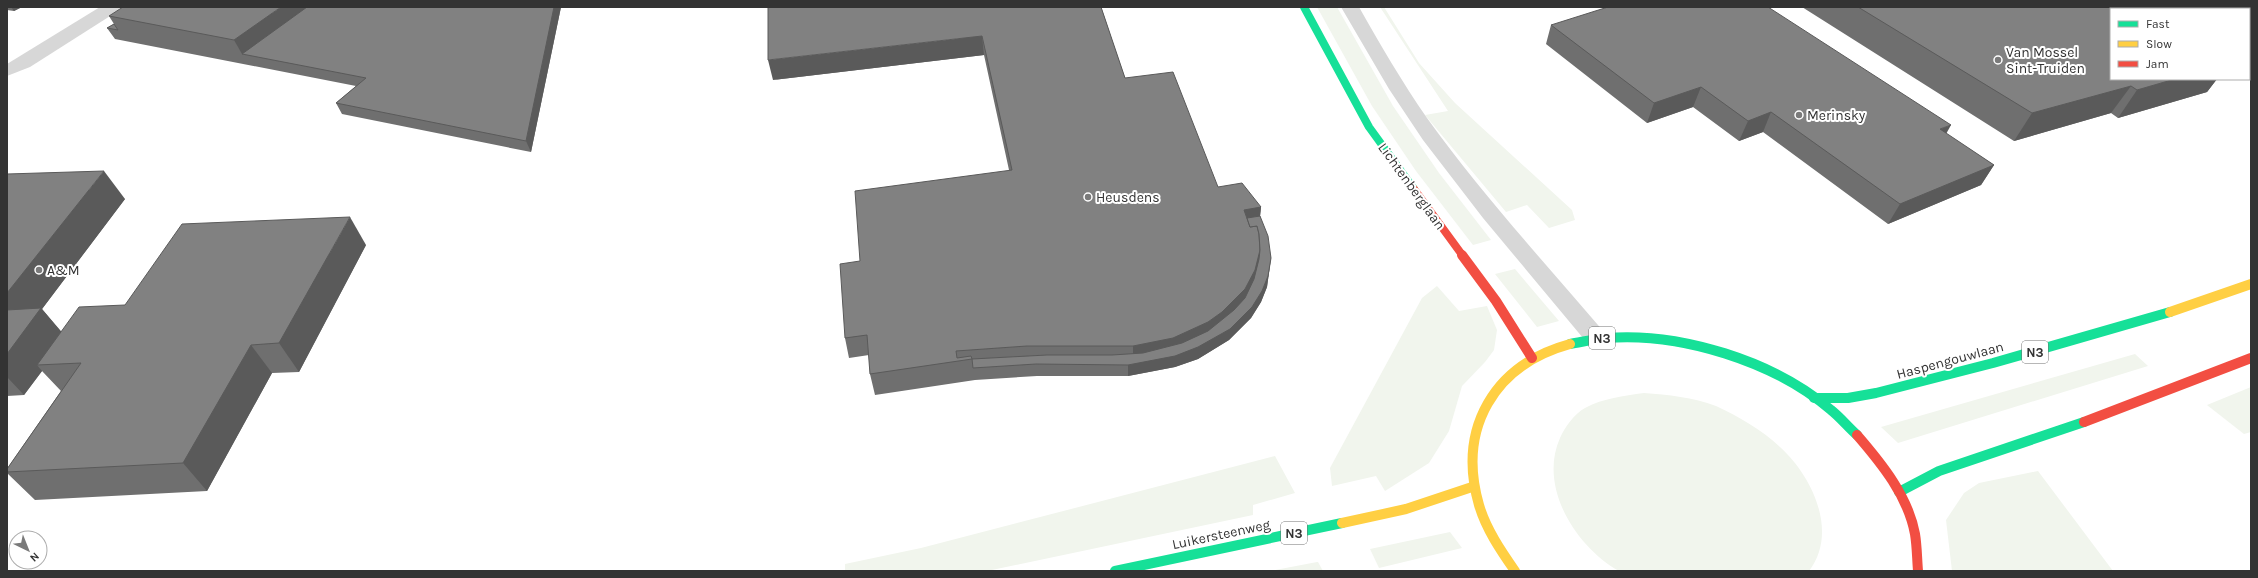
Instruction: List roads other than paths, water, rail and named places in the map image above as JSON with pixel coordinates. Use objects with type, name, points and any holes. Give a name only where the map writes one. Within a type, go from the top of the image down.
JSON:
[{"type":"main road","name":"Lichtenberglaan","points":[[1304,7],[1369,127],[1496,301],[1532,358]]},
{"type":"main road","name":"Haspengouwlaan","points":[[1814,398],[1848,398],[1876,393],[1994,364],[2173,311],[2251,284]]},
{"type":"main road","name":"N3","points":[[1515,571],[1504,558],[1484,522],[1472,486],[1470,446],[1481,410],[1502,381],[1532,358],[1562,345],[1596,338],[1637,336],[1682,341],[1727,353],[1772,372],[1814,398],[1847,425],[1877,458],[1899,492],[1915,532],[1918,571]]},
{"type":"main road","points":[[1899,492],[1939,471],[2060,431],[2251,358]]},
{"type":"main road","name":"Luikersteenweg","points":[[1115,571],[1406,509],[1472,486]]},
{"type":"street","points":[[7,71],[24,63],[112,7]]},
{"type":"street","points":[[1350,7],[1405,100],[1430,136],[1482,203],[1596,338]]},
{"type":"place","name":"Van Mossel Sint-Truiden","points":[[1998,60]]},
{"type":"place","name":"Merinsky","points":[[1799,115]]},
{"type":"place","name":"Heusdens","points":[[1088,197]]},
{"type":"place","name":"A&M","points":[[39,270]]}]
